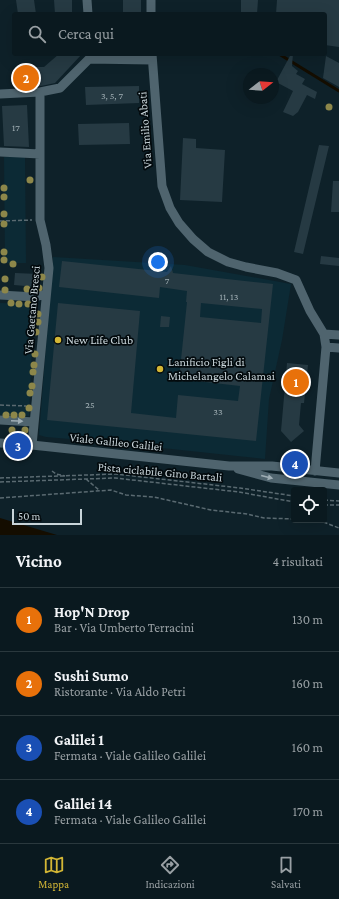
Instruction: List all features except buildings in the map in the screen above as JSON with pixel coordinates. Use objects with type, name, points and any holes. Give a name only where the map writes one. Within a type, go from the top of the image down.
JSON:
[{"type":"street","points":[[87,0],[88,12]]},
{"type":"street","points":[[151,0],[151,12]]},
{"type":"street","points":[[0,94],[40,92],[60,88],[89,57],[152,57]]},
{"type":"street","name":"Via Emilio Abati","points":[[152,57],[162,186],[170,208],[179,223],[193,239],[208,252],[228,262],[277,273],[296,280],[310,311],[324,334]]},
{"type":"street","name":"Via Gaetano Bresci","points":[[32,445],[49,268],[46,245],[40,220],[40,92]]},
{"type":"street","points":[[0,152],[40,154]]},
{"type":"street","points":[[0,295],[35,297],[46,294]]},
{"type":"street","points":[[315,471],[326,347],[324,334],[339,335]]},
{"type":"street","points":[[326,347],[339,348]]},
{"type":"street","points":[[0,420],[34,422]]},
{"type":"street","name":"Viale Galileo Galilei","points":[[0,443],[32,445],[229,466],[272,466],[339,473]]},
{"type":"street","name":"Viale Galileo Galilei","points":[[229,466],[270,478],[339,485]]},
{"type":"path","points":[[0,221],[40,220]]},
{"type":"path","points":[[0,405],[36,407]]},
{"type":"path","points":[[52,471],[56,474],[69,476]]},
{"type":"path","name":"Pista ciclabile Gino Bartali","points":[[0,478],[116,474],[240,488],[291,496]]},
{"type":"path","points":[[0,482],[115,478],[239,492],[291,501]]},
{"type":"path","points":[[86,479],[99,490]]},
{"type":"path","points":[[0,498],[112,490],[126,495],[154,497],[211,510],[248,514],[264,518],[291,519]]},
{"type":"path","points":[[327,500],[339,501]]},
{"type":"path","points":[[327,505],[339,505]]},
{"type":"path","points":[[326,523],[339,528]]},
{"type":"shaded area","points":[[4,157],[25,157],[26,263],[5,263]]},
{"type":"shaded area","name":"Lanificio Figli di Michelangelo Calamai","points":[[53,257],[185,265],[291,284],[282,340],[269,399],[265,459],[46,437],[39,435]]},
{"type":"shaded area","points":[[0,303],[34,304],[29,416],[0,415]]},
{"type":"shaded area","points":[[0,518],[57,535],[0,535]]},
{"type":"waterway","points":[[282,56],[339,91]]},
{"type":"place","name":"Sushi Sumo","points":[[26,78]]},
{"type":"place","name":"New Life Club","points":[[58,340]]},
{"type":"place","name":"Lanificio Figli di Michelangelo Calamai","points":[[160,369]]},
{"type":"place","name":"Hop'N Drop","points":[[296,382]]},
{"type":"place","name":"Galilei 1","points":[[18,446]]},
{"type":"place","name":"Galilei 14","points":[[295,464]]}]
